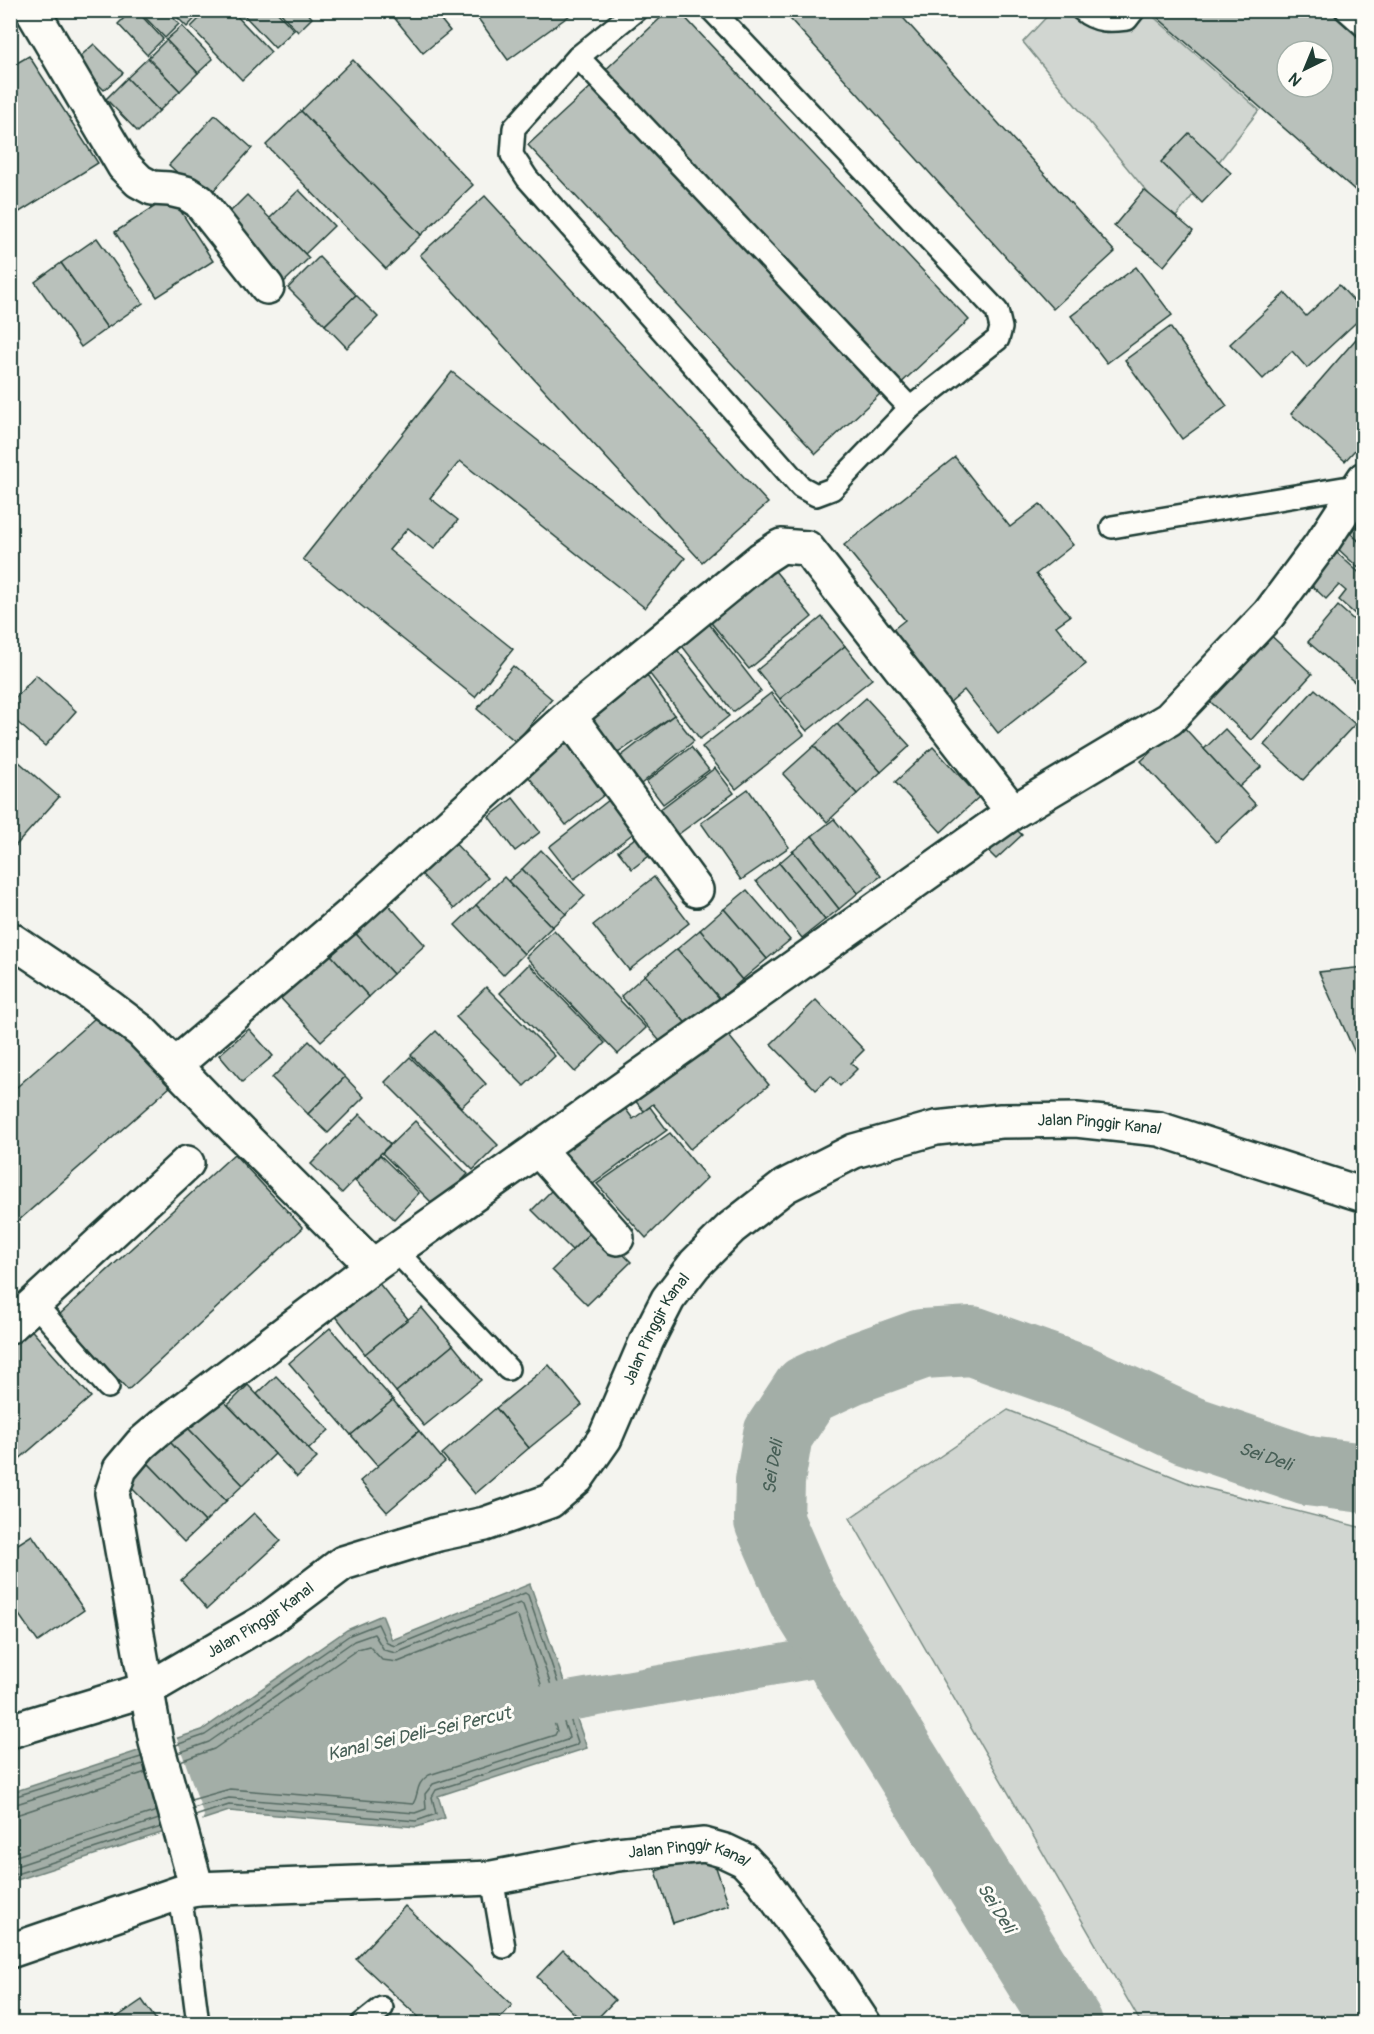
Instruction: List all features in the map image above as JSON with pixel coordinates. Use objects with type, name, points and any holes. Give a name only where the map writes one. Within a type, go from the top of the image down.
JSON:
[{"type":"street","points":[[32,10],[124,166],[139,181],[152,188],[186,193],[199,201],[267,286]]},
{"type":"street","points":[[188,1891],[188,1852],[156,1743],[112,1493],[120,1469],[141,1444],[161,1427],[385,1258],[537,1149],[1013,812],[1169,719],[1269,614],[1324,540],[1362,482]]},
{"type":"street","points":[[175,1065],[355,910],[569,716],[761,559],[781,546],[807,548],[1013,812]]},
{"type":"street","points":[[569,716],[696,890]]},
{"type":"street","points":[[10,939],[141,1030],[229,1122],[385,1258]]},
{"type":"street","name":"Jalan Pinggir Kanal","points":[[10,1731],[148,1689],[270,1617],[343,1563],[438,1534],[485,1524],[550,1501],[577,1478],[605,1438],[647,1340],[668,1299],[695,1264],[731,1228],[785,1186],[854,1151],[936,1128],[1000,1121],[1076,1120],[1159,1129],[1364,1195]]},
{"type":"street","points":[[537,1149],[617,1238]]},
{"type":"street","points":[[10,1326],[187,1163]]},
{"type":"street","name":"Jalan Pinggir Kanal","points":[[10,1951],[188,1891],[492,1878],[628,1853],[704,1845],[744,1860],[762,1879],[827,1968],[864,2024]]},
{"type":"lane","points":[[636,10],[578,57],[514,128],[512,156],[527,178],[801,488],[816,495],[832,489],[910,408],[998,339],[1001,328],[997,311],[712,10]]},
{"type":"lane","points":[[1082,10],[1092,18],[1107,21],[1127,19],[1134,10]]},
{"type":"lane","points":[[1346,10],[1364,26]]},
{"type":"lane","points":[[578,57],[910,408]]},
{"type":"lane","points":[[1112,527],[1362,482]]},
{"type":"lane","points":[[385,1258],[508,1369]]},
{"type":"lane","points":[[35,1304],[108,1387]]},
{"type":"lane","points":[[492,1878],[504,1947]]},
{"type":"lane","points":[[188,1891],[187,1937],[198,2024]]},
{"type":"lane","points":[[362,2024],[382,2008]]},
{"type":"shaded area","points":[[1052,11],[1147,11],[1259,110],[1172,222],[1023,42]]},
{"type":"shaded area","points":[[1008,1410],[1194,1485],[1363,1528],[1363,2023],[1141,2023],[850,1518]]},
{"type":"water","points":[[530,1584],[587,1748],[438,1796],[445,1818],[417,1827],[229,1811],[11,1882],[10,1793],[202,1730],[347,1630],[382,1615],[392,1640]]},
{"type":"pier","points":[[176,1736],[204,1816],[201,1823],[170,1833],[138,1748]]},
{"type":"building","points":[[132,10],[136,10],[163,39],[147,55],[118,24]]},
{"type":"building","points":[[138,10],[166,10],[179,24],[165,38]]},
{"type":"building","points":[[170,10],[203,10],[187,27]]},
{"type":"building","points":[[208,10],[231,10],[271,52],[242,80],[191,27]]},
{"type":"building","points":[[249,10],[275,10],[294,30],[275,48],[244,15]]},
{"type":"building","points":[[278,10],[305,10],[312,18],[298,32]]},
{"type":"building","points":[[388,10],[433,10],[450,31],[423,53]]},
{"type":"building","points":[[472,10],[577,10],[508,60]]},
{"type":"building","points":[[669,10],[678,10],[969,320],[896,388],[600,75]]},
{"type":"building","points":[[782,10],[896,10],[1115,252],[1053,309]]},
{"type":"building","points":[[1149,10],[1336,10],[1364,34],[1364,198]]},
{"type":"building","points":[[182,26],[213,59],[198,73],[166,40]]},
{"type":"building","points":[[166,40],[198,73],[180,91],[148,58]]},
{"type":"building","points":[[94,44],[123,73],[104,90],[75,61]]},
{"type":"building","points":[[29,56],[98,163],[10,218],[10,67]]},
{"type":"building","points":[[148,58],[180,91],[159,111],[127,78]]},
{"type":"building","points":[[353,60],[473,185],[421,235],[301,111]]},
{"type":"building","points":[[127,78],[159,111],[138,132],[106,99]]},
{"type":"building","points":[[593,85],[880,394],[816,454],[528,145]]},
{"type":"building","points":[[301,111],[421,235],[386,269],[266,145]]},
{"type":"building","points":[[215,115],[252,148],[206,199],[169,165]]},
{"type":"building","points":[[1189,133],[1231,173],[1202,203],[1161,162]]},
{"type":"building","points":[[299,190],[334,226],[305,254],[270,218]]},
{"type":"building","points":[[1144,190],[1193,231],[1164,266],[1114,226]]},
{"type":"building","points":[[247,195],[309,258],[283,283],[222,220]]},
{"type":"building","points":[[171,196],[213,261],[157,297],[115,232]]},
{"type":"building","points":[[485,196],[768,503],[702,562],[420,255]]},
{"type":"building","points":[[97,238],[143,303],[107,328],[61,263]]},
{"type":"building","points":[[319,257],[356,295],[325,325],[288,288]]},
{"type":"building","points":[[61,263],[107,328],[81,347],[35,282]]},
{"type":"building","points":[[1136,267],[1172,315],[1107,363],[1071,316]]},
{"type":"building","points":[[1339,285],[1364,312],[1364,315],[1307,368],[1292,351],[1263,379],[1230,344],[1285,293],[1306,316]]},
{"type":"building","points":[[356,295],[378,317],[347,348],[325,325]]},
{"type":"building","points":[[1170,327],[1227,406],[1182,439],[1125,360]]},
{"type":"building","points":[[1362,332],[1364,440],[1345,461],[1291,414]]},
{"type":"building","points":[[452,372],[685,558],[645,608],[460,461],[430,498],[458,520],[434,549],[408,528],[389,550],[513,649],[475,697],[303,559]]},
{"type":"building","points":[[955,457],[1010,527],[1040,504],[1073,545],[1036,574],[1070,616],[1056,626],[1086,664],[998,733],[964,690],[949,703],[881,639],[905,620],[844,545]]},
{"type":"building","points":[[1364,519],[1364,546],[1350,533]]},
{"type":"building","points":[[1350,533],[1364,546],[1364,573],[1337,548]]},
{"type":"building","points":[[1337,553],[1364,577],[1364,622],[1339,600],[1346,591],[1339,585],[1326,599],[1309,583]]},
{"type":"building","points":[[772,567],[812,617],[749,669],[708,619]]},
{"type":"building","points":[[1338,606],[1364,629],[1364,690],[1308,642]]},
{"type":"building","points":[[822,617],[845,646],[780,699],[757,670]]},
{"type":"building","points":[[707,621],[761,691],[733,712],[679,642]]},
{"type":"building","points":[[1263,628],[1312,674],[1252,740],[1202,694]]},
{"type":"building","points":[[668,638],[729,716],[700,739],[639,660]]},
{"type":"building","points":[[845,646],[872,679],[807,731],[780,699]]},
{"type":"building","points":[[513,666],[552,699],[516,742],[477,709]]},
{"type":"building","points":[[641,667],[674,715],[615,755],[583,706]]},
{"type":"building","points":[[36,675],[76,711],[45,746],[10,716],[10,704]]},
{"type":"building","points":[[1315,689],[1355,724],[1303,780],[1264,745]]},
{"type":"building","points":[[771,693],[804,735],[736,789],[702,747]]},
{"type":"building","points":[[866,698],[910,746],[881,772],[837,724]]},
{"type":"building","points":[[674,715],[694,741],[641,784],[620,757]]},
{"type":"building","points":[[837,724],[881,772],[857,794],[814,746]]},
{"type":"building","points":[[1181,724],[1256,805],[1216,842],[1141,761]]},
{"type":"building","points":[[1225,729],[1261,767],[1239,787],[1204,749]]},
{"type":"building","points":[[560,730],[609,791],[566,825],[518,763]]},
{"type":"building","points":[[814,746],[857,794],[827,822],[783,774]]},
{"type":"building","points":[[691,747],[709,770],[663,804],[646,782]]},
{"type":"building","points":[[933,747],[979,797],[941,832],[895,782]]},
{"type":"building","points":[[10,754],[59,797],[10,852]]},
{"type":"building","points":[[715,768],[734,793],[672,839],[654,814]]},
{"type":"building","points":[[748,789],[789,847],[741,880],[701,823]]},
{"type":"building","points":[[513,798],[540,832],[515,851],[489,817]]},
{"type":"building","points":[[609,800],[635,832],[574,879],[549,847]]},
{"type":"building","points":[[834,819],[881,876],[858,893],[812,836]]},
{"type":"building","points":[[1010,823],[1022,835],[996,859],[984,847]]},
{"type":"building","points":[[643,832],[657,850],[632,869],[618,851]]},
{"type":"building","points":[[446,834],[488,878],[454,909],[413,865]]},
{"type":"building","points":[[812,836],[858,893],[839,909],[793,851]]},
{"type":"building","points":[[541,850],[585,896],[566,914],[522,869]]},
{"type":"building","points":[[793,851],[839,909],[825,920],[779,863]]},
{"type":"building","points":[[779,863],[825,920],[802,938],[756,881]]},
{"type":"building","points":[[522,869],[566,914],[552,927],[508,881]]},
{"type":"building","points":[[504,877],[552,927],[524,954],[476,905]]},
{"type":"building","points":[[654,877],[689,923],[629,970],[593,925]]},
{"type":"building","points":[[747,890],[790,940],[767,959],[724,909]]},
{"type":"building","points":[[377,892],[425,945],[393,974],[345,922]]},
{"type":"building","points":[[476,905],[524,954],[503,975],[455,925]]},
{"type":"building","points":[[724,909],[767,959],[742,980],[700,930]]},
{"type":"building","points":[[345,922],[393,974],[369,997],[321,944]]},
{"type":"building","points":[[554,930],[646,1028],[618,1054],[526,957]]},
{"type":"building","points":[[700,930],[742,980],[720,999],[677,949]]},
{"type":"building","points":[[321,944],[369,997],[321,1041],[272,989]]},
{"type":"building","points":[[677,949],[720,999],[688,1026],[645,975]]},
{"type":"building","points":[[529,964],[605,1043],[575,1072],[500,993]]},
{"type":"building","points":[[1364,967],[1364,1073],[1319,972]]},
{"type":"building","points":[[645,975],[688,1026],[664,1046],[621,996]]},
{"type":"building","points":[[486,987],[555,1056],[524,1086],[456,1017]]},
{"type":"building","points":[[816,1000],[864,1050],[851,1063],[857,1069],[840,1086],[831,1076],[816,1090],[771,1044]]},
{"type":"building","points":[[103,1011],[170,1087],[10,1228],[10,1093]]},
{"type":"building","points":[[720,1025],[769,1085],[690,1149],[653,1104],[644,1111],[632,1097]]},
{"type":"building","points":[[249,1029],[273,1056],[242,1082],[219,1055]]},
{"type":"building","points":[[436,1031],[486,1084],[461,1107],[411,1055]]},
{"type":"building","points":[[309,1041],[345,1077],[308,1114],[272,1078]]},
{"type":"building","points":[[410,1057],[498,1145],[473,1170],[385,1082]]},
{"type":"building","points":[[345,1077],[364,1097],[328,1133],[308,1114]]},
{"type":"building","points":[[622,1104],[633,1119],[650,1107],[667,1130],[582,1192],[553,1154]]},
{"type":"building","points":[[360,1114],[390,1144],[342,1193],[311,1164]]},
{"type":"building","points":[[415,1121],[468,1174],[436,1207],[382,1153]]},
{"type":"building","points":[[670,1133],[707,1178],[646,1238],[597,1184]]},
{"type":"building","points":[[234,1154],[303,1228],[128,1390],[59,1315]]},
{"type":"building","points":[[380,1155],[419,1193],[394,1219],[355,1181]]},
{"type":"building","points":[[556,1186],[596,1227],[572,1250],[532,1210]]},
{"type":"building","points":[[596,1227],[631,1262],[587,1305],[552,1270]]},
{"type":"building","points":[[377,1281],[408,1319],[365,1354],[335,1315]]},
{"type":"building","points":[[422,1308],[453,1345],[396,1392],[365,1354]]},
{"type":"building","points":[[27,1325],[91,1397],[10,1467],[10,1340]]},
{"type":"building","points":[[330,1328],[393,1400],[351,1435],[289,1363]]},
{"type":"building","points":[[453,1345],[481,1380],[424,1426],[396,1392]]},
{"type":"building","points":[[549,1365],[582,1405],[529,1448],[496,1408]]},
{"type":"building","points":[[276,1376],[329,1430],[309,1449],[257,1394]]},
{"type":"building","points":[[248,1385],[317,1458],[297,1477],[228,1405]]},
{"type":"building","points":[[216,1393],[275,1454],[243,1485],[184,1424]]},
{"type":"building","points":[[393,1400],[419,1431],[378,1466],[351,1435]]},
{"type":"building","points":[[496,1408],[529,1448],[475,1494],[442,1454]]},
{"type":"building","points":[[184,1424],[243,1485],[226,1501],[168,1440]]},
{"type":"building","points":[[419,1431],[445,1462],[387,1512],[360,1481]]},
{"type":"building","points":[[168,1440],[226,1501],[205,1522],[146,1461]]},
{"type":"building","points":[[146,1461],[205,1522],[184,1542],[125,1481]]},
{"type":"building","points":[[254,1513],[281,1541],[207,1609],[181,1580]]},
{"type":"building","points":[[32,1535],[84,1610],[38,1642],[10,1602],[10,1549]]},
{"type":"building","points":[[711,1853],[729,1905],[673,1923],[656,1871]]},
{"type":"building","points":[[405,1906],[512,2005],[495,2024],[426,2024],[356,1959]]},
{"type":"building","points":[[563,1950],[615,2000],[592,2024],[585,2024],[537,1977]]},
{"type":"building","points":[[142,2000],[159,2024],[107,2024]]},
{"type":"waterway","name":"Sei Deli","points":[[1068,2024],[802,1597],[769,1521],[770,1481],[778,1434],[807,1390],[850,1370],[922,1344],[972,1341],[1081,1380],[1188,1430],[1308,1471],[1364,1478]]},
{"type":"waterway","name":"Kanal Sei Deli–Sei Percut","points":[[517,1710],[838,1654]]}]
